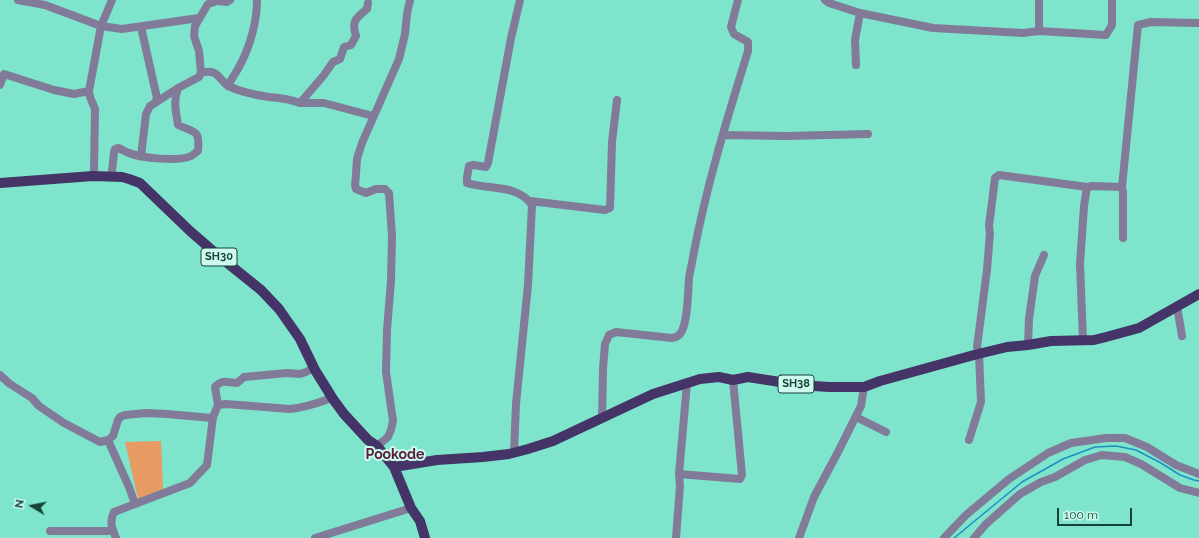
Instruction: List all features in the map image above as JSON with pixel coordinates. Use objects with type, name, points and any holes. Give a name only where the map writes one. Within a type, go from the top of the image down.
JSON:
[{"type":"main road","points":[[0,177],[112,171],[129,173],[144,179],[208,240],[279,301],[297,326],[322,373],[336,395],[372,437],[377,446]]},
{"type":"main road","name":"SH30","points":[[0,183],[94,176],[122,178],[135,180],[140,183],[190,231],[261,290],[292,327],[332,398],[344,414],[368,440],[377,446],[394,466],[411,508],[420,521],[425,538]]},
{"type":"main road","name":"SH38","points":[[394,466],[436,460],[483,457],[514,452],[553,441],[653,394],[700,379],[719,377],[733,380],[748,377],[799,385],[864,387],[880,381],[979,353],[1007,347],[1051,341],[1094,340],[1140,328],[1199,294]]},
{"type":"main road","points":[[394,466],[401,472],[419,509],[420,521]]},
{"type":"street","points":[[18,0],[45,5],[101,26],[122,29],[141,27],[204,14]]},
{"type":"street","points":[[94,171],[95,109],[89,91],[101,26],[112,0]]},
{"type":"street","points":[[141,156],[146,114],[150,106],[178,88],[199,77],[201,73],[199,51],[194,36],[195,26],[204,14],[208,4],[217,1],[227,2],[230,0]]},
{"type":"street","points":[[228,86],[239,67],[247,48],[257,12],[257,0]]},
{"type":"street","points":[[377,446],[388,437],[393,421],[386,372],[392,251],[389,193],[385,189],[376,189],[366,193],[356,189],[355,185],[357,159],[362,143],[399,59],[405,34],[410,0]]},
{"type":"street","points":[[514,452],[516,404],[528,285],[533,208],[530,201],[520,193],[467,183],[467,177],[469,166],[473,165],[486,167],[488,163],[510,38],[520,0]]},
{"type":"street","points":[[602,418],[606,344],[609,335],[616,332],[672,338],[678,337],[681,334],[685,320],[688,301],[689,277],[699,225],[722,135],[748,51],[748,42],[734,34],[731,27],[738,0]]},
{"type":"street","points":[[825,0],[829,3],[860,13],[934,28],[1023,33],[1039,31],[1106,36],[1112,25],[1112,0]]},
{"type":"street","points":[[1039,0],[1039,31]]},
{"type":"street","points":[[300,103],[333,62],[340,59],[344,47],[351,45],[356,36],[353,29],[355,18],[367,9],[368,3]]},
{"type":"street","points":[[856,65],[855,40],[860,13]]},
{"type":"street","points":[[1123,238],[1122,187],[1138,25],[1151,22],[1199,23]]},
{"type":"street","points":[[141,27],[157,98],[155,103]]},
{"type":"street","points":[[201,73],[210,71],[217,74],[228,86],[241,92],[291,99],[300,103],[324,103],[374,116]]},
{"type":"street","points":[[0,85],[4,74],[54,90],[74,94],[89,91]]},
{"type":"street","points":[[112,171],[115,148],[120,148],[129,153],[141,156],[156,158],[181,158],[190,156],[198,150],[198,135],[194,131],[178,125],[174,106],[178,88]]},
{"type":"street","points":[[530,201],[605,210],[610,208],[612,142],[617,100]]},
{"type":"street","points":[[722,135],[786,136],[868,134]]},
{"type":"street","points":[[969,440],[981,402],[979,353],[977,346],[987,270],[990,233],[989,226],[995,178],[999,175],[1087,187],[1122,187]]},
{"type":"street","points":[[1083,340],[1080,264],[1084,206],[1087,187]]},
{"type":"street","points":[[1028,345],[1029,319],[1036,276],[1044,255]]},
{"type":"street","points":[[1177,306],[1182,336]]},
{"type":"street","points":[[116,538],[112,530],[111,519],[114,512],[190,483],[207,465],[213,417],[218,405],[215,387],[221,382],[226,381],[237,383],[244,377],[287,373],[300,374],[314,368]]},
{"type":"street","points":[[0,375],[10,384],[32,398],[39,406],[64,423],[100,442],[108,440],[113,436],[118,420],[120,417],[125,415],[146,413],[213,417]]},
{"type":"street","points":[[679,474],[740,479],[742,475],[733,380]]},
{"type":"street","points":[[676,538],[680,486],[679,474],[687,383]]},
{"type":"street","points":[[799,538],[814,497],[861,406],[864,387]]},
{"type":"street","points":[[218,405],[226,404],[300,409],[332,398]]},
{"type":"street","points":[[856,416],[886,432]]},
{"type":"street","points":[[944,538],[966,515],[1009,479],[1048,453],[1071,443],[1106,438],[1125,438],[1147,446],[1176,465],[1199,474]]},
{"type":"street","points":[[108,440],[135,504]]},
{"type":"street","points":[[974,538],[986,524],[1020,494],[1085,460],[1102,455],[1125,457],[1141,464],[1180,488],[1199,493]]},
{"type":"street","points":[[315,538],[411,508]]},
{"type":"street","points":[[50,531],[112,530]]},
{"type":"shaded area","points":[[161,441],[163,489],[138,499],[125,442]]},
{"type":"waterway","points":[[954,538],[1022,482],[1063,459],[1095,447],[1116,446],[1136,450],[1180,475],[1199,481]]},
{"type":"district","name":"Pookode","points":[[395,455]]}]
